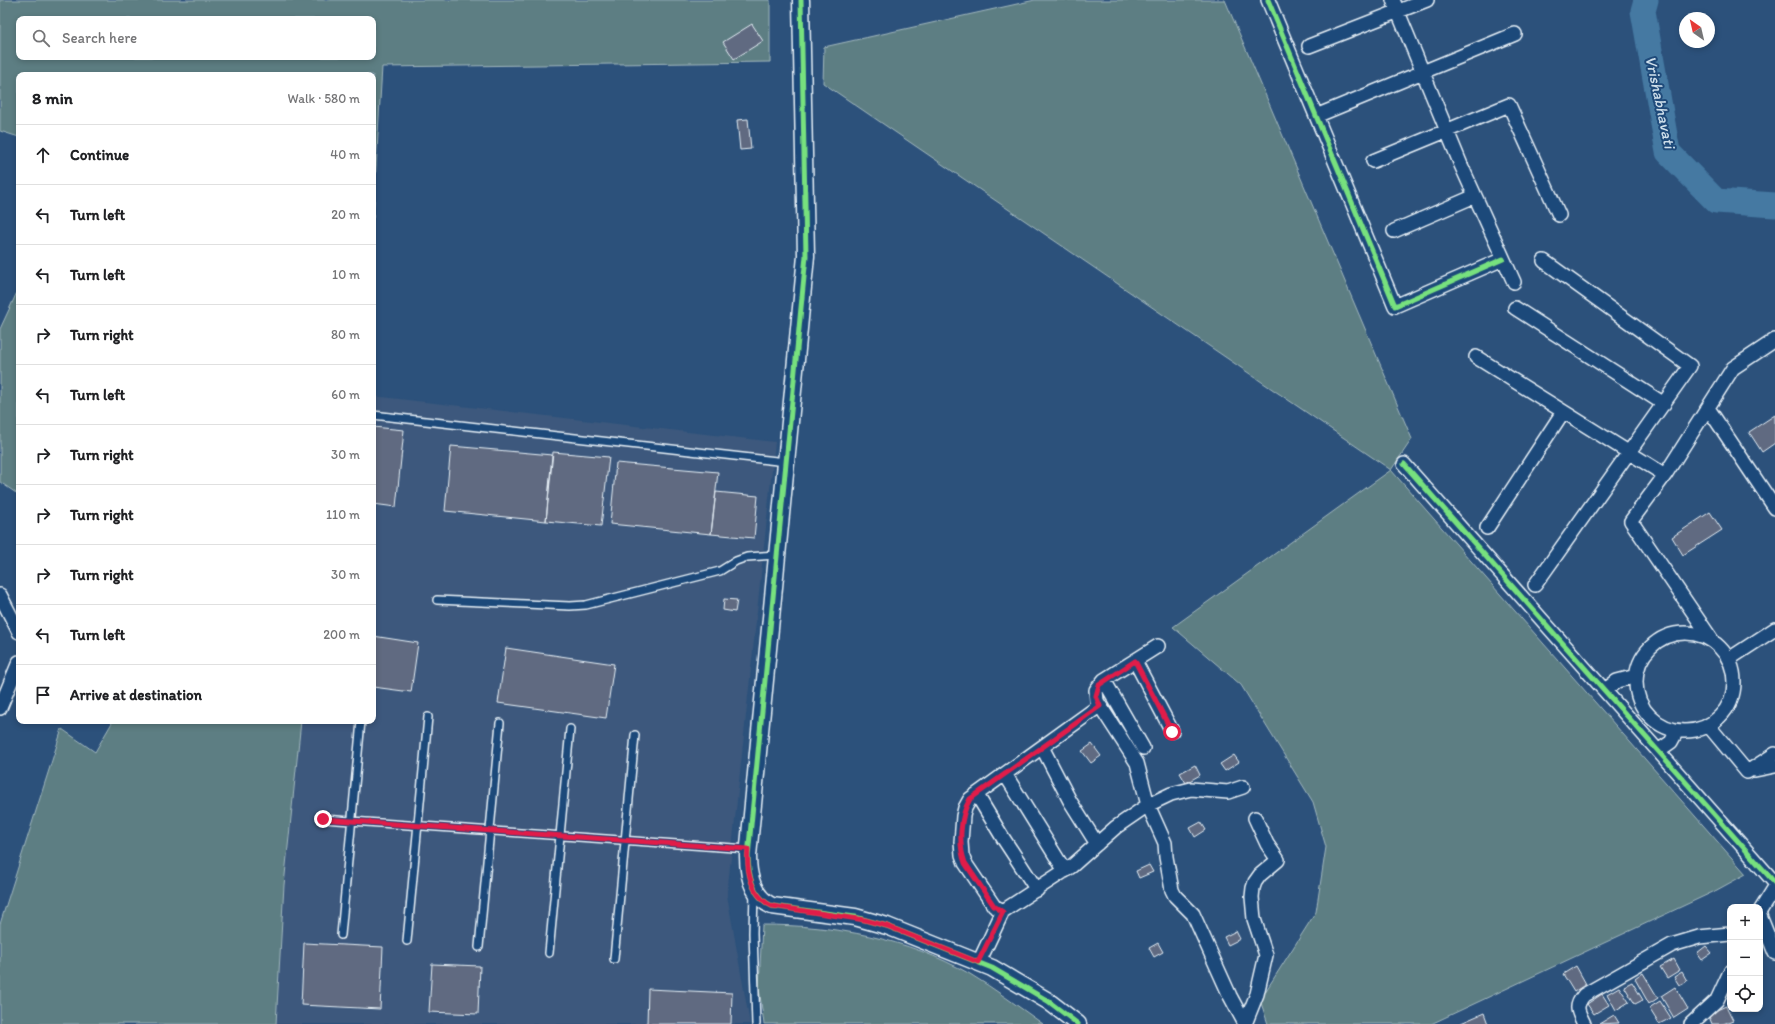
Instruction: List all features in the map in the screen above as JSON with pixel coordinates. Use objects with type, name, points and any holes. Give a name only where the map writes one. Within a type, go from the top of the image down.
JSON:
[{"type":"street","points":[[1268,0],[1395,306],[1504,259]]},
{"type":"street","points":[[1309,46],[1395,6],[1426,0]]},
{"type":"street","points":[[804,1],[806,256],[748,849],[748,869],[754,887],[764,902],[772,906],[865,920],[887,926],[978,962],[1007,976],[1048,1001],[1078,1024]]},
{"type":"street","points":[[1395,6],[1475,196],[1514,282]]},
{"type":"street","points":[[1316,116],[1515,34]]},
{"type":"street","points":[[1373,161],[1509,105],[1559,215]]},
{"type":"street","points":[[1394,231],[1475,196]]},
{"type":"street","points":[[1535,585],[1690,366],[1544,261]]},
{"type":"street","points":[[1515,308],[1664,404]]},
{"type":"street","points":[[1712,640],[1701,635],[1691,633],[1670,634],[1660,639],[1645,653],[1639,662],[1636,676],[1636,694],[1646,713],[1662,726],[1677,730],[1692,731],[1708,725],[1725,711],[1733,693],[1734,672],[1729,659],[1722,649],[1712,640],[1632,521],[1665,475],[1732,368],[1775,340]]},
{"type":"street","points":[[1476,357],[1665,475]]},
{"type":"street","points":[[1708,408],[1775,508]]},
{"type":"street","points":[[1487,528],[1563,412]]},
{"type":"street","points":[[1404,464],[1775,883]]},
{"type":"street","points":[[0,595],[16,626]]},
{"type":"street","points":[[1729,659],[1775,629]]},
{"type":"street","points":[[1158,646],[1104,680],[1096,690],[1096,696],[1100,706],[1137,763],[1148,805],[1165,843],[1172,890],[1175,896],[1194,914],[1230,996],[1245,1024]]},
{"type":"street","points":[[1135,661],[1172,732]]},
{"type":"street","points":[[0,708],[16,669]]},
{"type":"street","points":[[1605,690],[1617,681],[1636,676]]},
{"type":"street","points":[[1104,680],[1143,748]]},
{"type":"street","points":[[1003,912],[994,906],[965,863],[962,855],[961,842],[965,808],[970,799],[1100,706]]},
{"type":"street","points":[[1708,725],[1747,772]]},
{"type":"street","points":[[1658,751],[1671,742],[1677,730]]},
{"type":"street","points":[[1042,747],[1070,801],[1097,844]]},
{"type":"street","points":[[1747,772],[1775,754]]},
{"type":"street","points":[[1747,772],[1775,766]]},
{"type":"street","points":[[1005,774],[1065,870]]},
{"type":"street","points":[[978,962],[1003,912],[1065,870],[1116,827],[1148,805],[1171,794],[1186,790],[1204,789],[1228,792],[1243,787]]},
{"type":"street","points":[[977,795],[1037,890]]},
{"type":"street","points":[[1245,1024],[1257,994],[1266,955],[1254,919],[1252,897],[1254,882],[1278,860],[1267,844],[1255,818]]},
{"type":"street","points":[[1763,906],[1775,887]]},
{"type":"street","points":[[1763,923],[1775,953]]},
{"type":"street","points":[[1584,1024],[1577,1005],[1584,995],[1672,945],[1699,937],[1727,934]]},
{"type":"street","points":[[1691,1024],[1717,1000],[1728,976]]},
{"type":"lane","points":[[376,415],[786,462]]},
{"type":"lane","points":[[437,600],[570,606],[586,604],[720,572],[736,561],[747,557],[777,555]]},
{"type":"lane","points":[[407,941],[428,717]]},
{"type":"lane","points":[[479,947],[500,723]]},
{"type":"lane","points":[[341,935],[361,724]]},
{"type":"lane","points":[[549,953],[570,729]]},
{"type":"lane","points":[[614,959],[635,735]]},
{"type":"lane","points":[[323,819],[748,849]]},
{"type":"lane","points":[[754,887],[753,933],[756,1024]]},
{"type":"shaded area","points":[[376,396],[775,442],[727,895],[750,1024],[276,1024],[284,885],[301,724],[376,724]]},
{"type":"green space","points":[[0,0],[770,0],[770,62],[382,67],[376,168],[376,72],[16,72],[16,136],[0,131]]},
{"type":"green space","points":[[1035,0],[1225,0],[1412,439],[1391,470],[823,83],[824,47]]},
{"type":"green space","points":[[16,294],[16,493],[0,482],[0,329]]},
{"type":"green space","points":[[1391,470],[1746,874],[1715,891],[1431,1024],[1268,1024],[1260,1000],[1316,912],[1326,847],[1313,802],[1241,685],[1173,627]]},
{"type":"green space","points":[[111,724],[301,724],[284,885],[276,1024],[0,1024],[0,924],[62,729],[95,752]]},
{"type":"green space","points":[[762,925],[843,931],[869,936],[921,951],[970,974],[1043,1024],[764,1024],[759,988]]},
{"type":"building","points":[[752,24],[763,41],[734,59],[723,42]]},
{"type":"building","points":[[748,119],[751,149],[740,150],[737,120]]},
{"type":"building","points":[[1775,415],[1775,443],[1762,452],[1749,432]]},
{"type":"building","points":[[376,427],[404,430],[396,507],[376,504]]},
{"type":"building","points":[[451,446],[552,455],[546,521],[445,511]]},
{"type":"building","points":[[553,452],[609,457],[601,526],[546,521]]},
{"type":"building","points":[[616,463],[718,472],[711,534],[610,524]]},
{"type":"building","points":[[716,492],[758,496],[754,538],[711,534]]},
{"type":"building","points":[[1710,512],[1722,530],[1683,555],[1672,537]]},
{"type":"building","points":[[724,599],[737,600],[735,612],[723,610]]},
{"type":"building","points":[[376,636],[418,643],[411,692],[376,687]]},
{"type":"building","points":[[506,648],[614,664],[606,718],[498,703]]},
{"type":"building","points":[[1092,744],[1101,756],[1091,763],[1082,751]]},
{"type":"building","points":[[1234,755],[1239,762],[1225,771],[1220,764]]},
{"type":"building","points":[[1195,765],[1200,775],[1186,783],[1180,773]]},
{"type":"building","points":[[1201,822],[1206,830],[1195,837],[1190,828]]},
{"type":"building","points":[[1149,865],[1153,872],[1139,878],[1136,871]]},
{"type":"building","points":[[1236,931],[1240,939],[1228,945],[1224,937]]},
{"type":"building","points":[[304,943],[383,947],[380,1009],[301,1005]]},
{"type":"building","points":[[1158,943],[1163,952],[1154,957],[1149,948]]},
{"type":"building","points":[[1706,946],[1712,953],[1702,960],[1697,953]]},
{"type":"building","points":[[1674,959],[1680,970],[1667,978],[1660,967]]},
{"type":"building","points":[[432,964],[480,966],[478,1014],[429,1012]]},
{"type":"building","points":[[1576,966],[1586,984],[1574,992],[1563,974]]},
{"type":"building","points":[[1682,972],[1687,981],[1679,985],[1674,977]]},
{"type":"building","points":[[1643,973],[1658,998],[1649,1004],[1635,979]]},
{"type":"building","points":[[1632,982],[1643,1000],[1635,1004],[1624,986]]},
{"type":"building","points":[[1619,987],[1629,1002],[1616,1010],[1607,994]]},
{"type":"building","points":[[1675,987],[1688,1009],[1674,1018],[1661,996]]},
{"type":"building","points":[[648,989],[732,993],[731,1024],[647,1024]]},
{"type":"building","points":[[1602,994],[1609,1005],[1594,1014],[1587,1004]]},
{"type":"building","points":[[1660,1001],[1671,1018],[1659,1024],[1649,1008]]},
{"type":"building","points":[[1726,1006],[1727,1012],[1729,1012],[1733,1020],[1723,1024],[1712,1024],[1708,1014]]},
{"type":"building","points":[[1484,1013],[1488,1024],[1461,1024],[1461,1023]]},
{"type":"building","points":[[1614,1015],[1619,1023],[1599,1024]]},
{"type":"waterway","name":"Vrishabhavati","points":[[1646,0],[1643,11],[1668,152],[1716,201],[1775,205]]},
{"type":"cycle path","points":[[801,0],[806,256],[748,856],[749,871],[756,891],[760,897],[772,906],[855,917],[887,926],[992,968],[1048,1001],[1078,1024]]},
{"type":"cycle path","points":[[1268,0],[1395,306],[1503,259]]},
{"type":"cycle path","points":[[1404,464],[1775,883]]},
{"type":"route","points":[[323,819],[748,849],[748,869],[750,878],[759,896],[764,902],[772,906],[855,917],[887,926],[978,962],[1003,912],[994,906],[965,863],[962,855],[961,842],[965,808],[970,799],[1100,706],[1096,696],[1096,690],[1099,685],[1104,680],[1135,661],[1172,732]]}]
